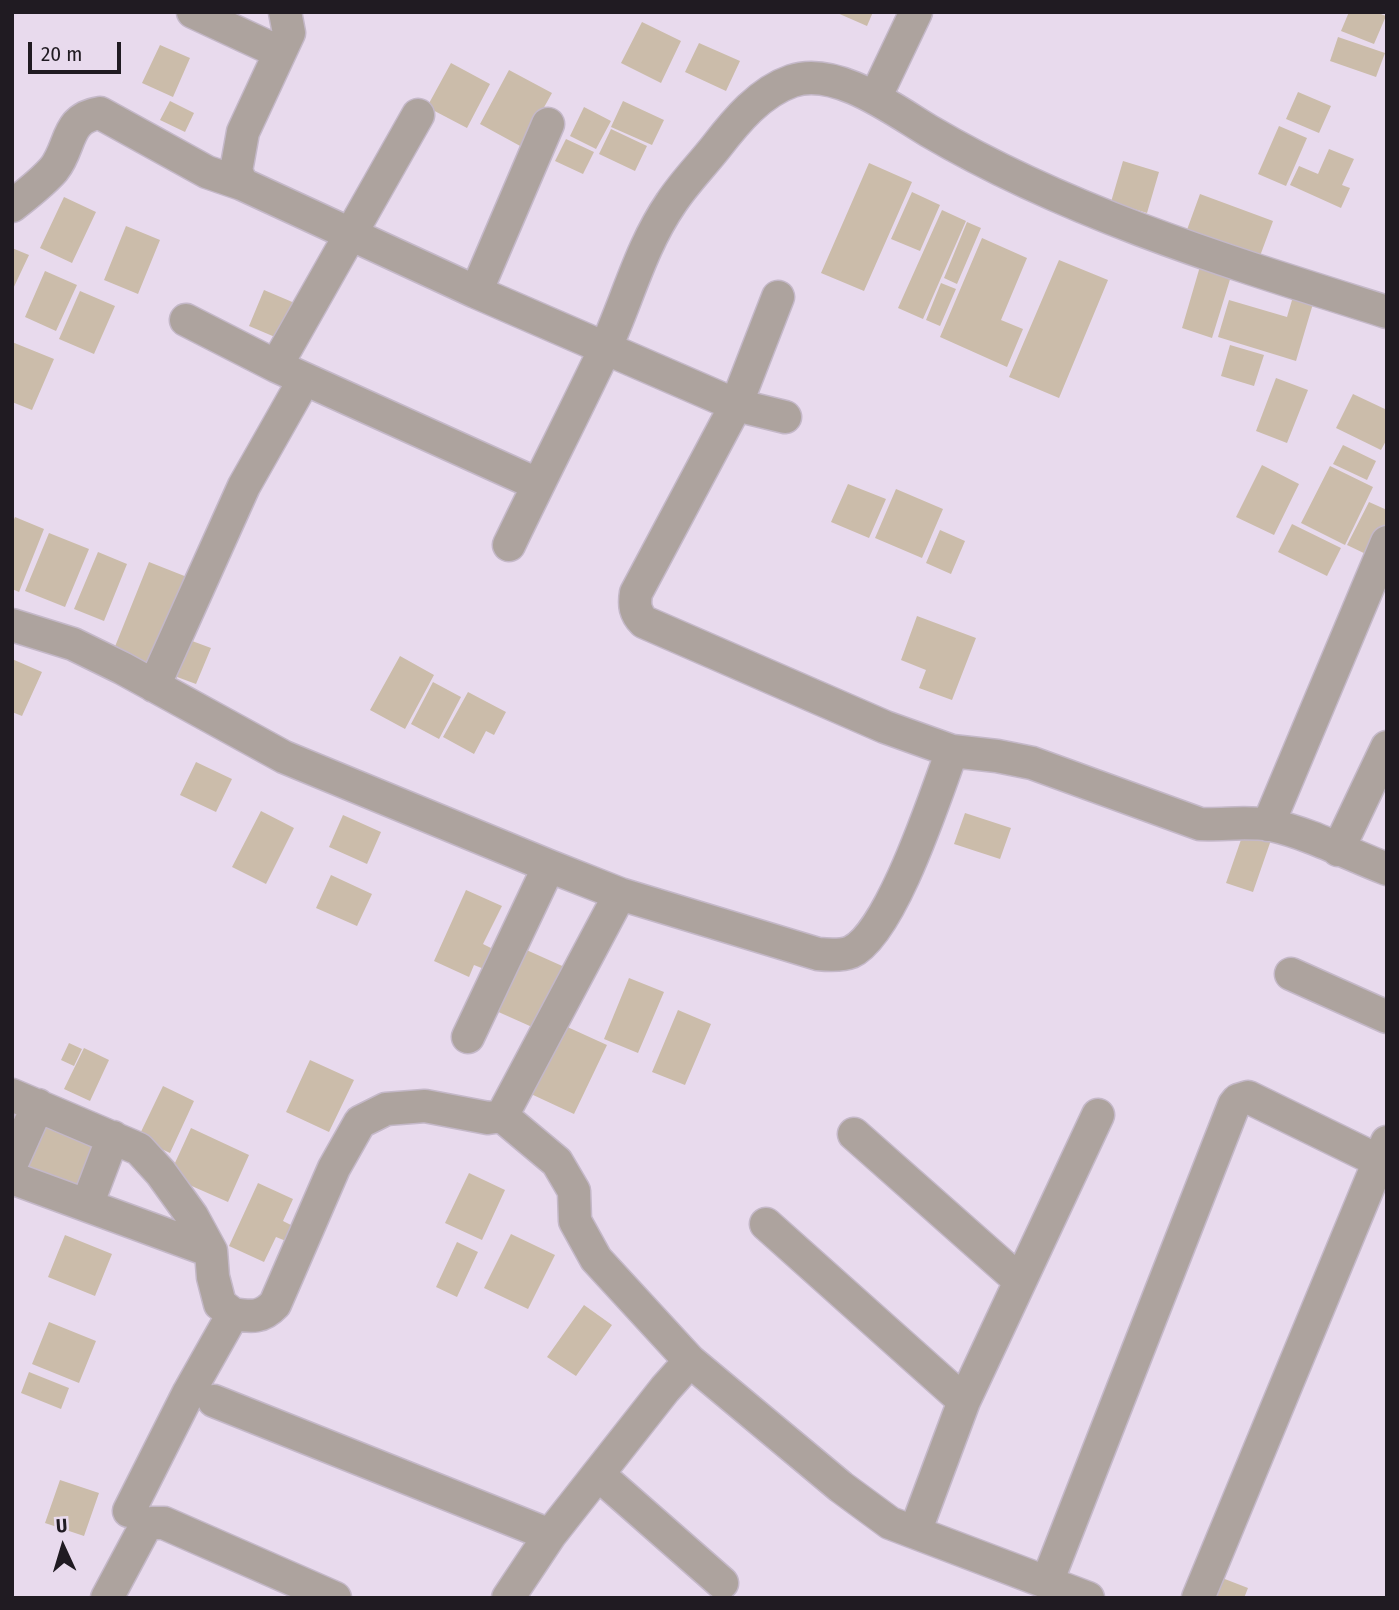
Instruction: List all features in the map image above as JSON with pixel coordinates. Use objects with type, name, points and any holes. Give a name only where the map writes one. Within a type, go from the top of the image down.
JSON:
[{"type":"street","points":[[193,12],[279,52]]},
{"type":"street","points":[[242,184],[236,171],[243,132],[289,33],[285,12]]},
{"type":"street","points":[[875,98],[916,12]]},
{"type":"street","points":[[509,545],[605,348],[646,248],[670,204],[746,112],[779,87],[802,79],[825,80],[875,98],[972,157],[1066,201],[1237,264],[1387,312]]},
{"type":"street","points":[[12,206],[39,185],[56,166],[77,121],[87,115],[100,113],[207,172],[242,184],[477,292],[736,405],[785,417]]},
{"type":"street","points":[[276,366],[418,115]]},
{"type":"street","points":[[477,292],[548,124]]},
{"type":"street","points":[[778,297],[736,405],[640,584],[635,601],[638,615],[644,622],[872,722],[952,751],[996,756],[1032,764],[1200,824],[1242,822],[1303,833],[1387,870]]},
{"type":"street","points":[[186,320],[304,380],[537,484]]},
{"type":"street","points":[[154,686],[244,486],[304,380]]},
{"type":"street","points":[[1268,825],[1387,542]]},
{"type":"street","points":[[12,625],[73,644],[284,757],[549,866],[620,894],[818,954],[852,952],[878,924],[901,882],[952,751]]},
{"type":"street","points":[[1338,850],[1387,747]]},
{"type":"street","points":[[468,1037],[549,866]]},
{"type":"street","points":[[502,1116],[620,894]]},
{"type":"street","points":[[1291,974],[1387,1017]]},
{"type":"street","points":[[1047,1582],[1234,1105],[1238,1100],[1248,1097],[1383,1152],[1198,1598]]},
{"type":"street","points":[[12,1163],[25,1100],[139,1149],[161,1173],[192,1216],[211,1251],[213,1277],[220,1304],[233,1314],[249,1316],[266,1314],[275,1304],[334,1168],[360,1122],[386,1109],[425,1106],[488,1118],[502,1116],[557,1162],[575,1191],[575,1221],[596,1259],[690,1361],[841,1487],[890,1522],[1088,1598]]},
{"type":"street","points":[[915,1532],[964,1401],[1098,1115]]},
{"type":"street","points":[[854,1135],[1020,1281]]},
{"type":"street","points":[[87,1205],[113,1137]]},
{"type":"street","points":[[12,1178],[211,1251]]},
{"type":"street","points":[[766,1224],[964,1401]]},
{"type":"street","points":[[129,1511],[189,1392],[233,1314]]},
{"type":"street","points":[[508,1598],[550,1535],[690,1361]]},
{"type":"street","points":[[214,1401],[550,1535]]},
{"type":"street","points":[[599,1475],[712,1586]]},
{"type":"street","points":[[107,1598],[145,1527],[154,1522],[164,1523],[335,1598]]},
{"type":"building","points":[[835,12],[873,12],[867,26]]},
{"type":"building","points":[[1349,12],[1376,12],[1386,16],[1374,44],[1341,31]]},
{"type":"building","points":[[642,22],[681,41],[661,83],[621,63]]},
{"type":"building","points":[[1338,37],[1385,53],[1376,77],[1330,61]]},
{"type":"building","points":[[699,43],[740,61],[726,91],[685,72]]},
{"type":"building","points":[[160,45],[190,58],[173,97],[142,83]]},
{"type":"building","points":[[451,63],[490,84],[467,128],[427,107]]},
{"type":"building","points":[[509,70],[552,93],[522,147],[480,124]]},
{"type":"building","points":[[1298,92],[1331,106],[1319,133],[1286,119]]},
{"type":"building","points":[[170,101],[194,113],[185,132],[160,120]]},
{"type":"building","points":[[623,101],[664,120],[652,145],[611,127]]},
{"type":"building","points":[[584,107],[611,121],[596,149],[570,136]]},
{"type":"building","points":[[1279,126],[1307,138],[1286,186],[1258,174]]},
{"type":"building","points":[[611,129],[647,146],[635,171],[599,154]]},
{"type":"building","points":[[566,139],[594,152],[583,174],[555,161]]},
{"type":"building","points":[[1329,149],[1354,159],[1342,185],[1350,188],[1341,208],[1290,185],[1299,166],[1318,174]]},
{"type":"building","points":[[1123,161],[1159,172],[1147,213],[1111,202]]},
{"type":"building","points":[[869,163],[912,182],[864,291],[821,273]]},
{"type":"building","points":[[912,192],[940,205],[920,251],[891,239]]},
{"type":"building","points":[[1200,194],[1273,221],[1257,264],[1184,238]]},
{"type":"building","points":[[64,197],[96,212],[72,263],[40,248]]},
{"type":"building","points":[[942,210],[966,221],[923,319],[898,308]]},
{"type":"building","points":[[967,222],[981,228],[957,284],[944,278]]},
{"type":"building","points":[[126,226],[160,240],[138,294],[104,280]]},
{"type":"building","points":[[982,238],[1027,258],[1001,320],[1023,329],[1007,367],[940,337]]},
{"type":"building","points":[[12,248],[29,255],[12,291]]},
{"type":"building","points":[[1059,260],[1108,280],[1059,398],[1009,377]]},
{"type":"building","points":[[1201,263],[1232,273],[1212,338],[1182,328]]},
{"type":"building","points":[[45,271],[77,285],[56,331],[25,317]]},
{"type":"building","points":[[941,283],[956,289],[940,326],[926,320]]},
{"type":"building","points":[[264,290],[297,304],[282,340],[249,326]]},
{"type":"building","points":[[1295,290],[1315,297],[1296,361],[1218,337],[1229,300],[1287,317]]},
{"type":"building","points":[[80,291],[115,306],[94,354],[59,339]]},
{"type":"building","points":[[12,342],[54,359],[32,410],[12,402]]},
{"type":"building","points":[[1230,345],[1264,355],[1254,386],[1221,376]]},
{"type":"building","points":[[1276,378],[1308,390],[1287,443],[1256,431]]},
{"type":"building","points":[[1353,394],[1387,410],[1387,439],[1381,450],[1336,428]]},
{"type":"building","points":[[1343,445],[1376,461],[1367,480],[1333,464]]},
{"type":"building","points":[[1262,465],[1299,484],[1274,535],[1236,517]]},
{"type":"building","points":[[1330,466],[1373,487],[1345,545],[1301,523]]},
{"type":"building","points":[[848,484],[886,499],[869,538],[831,522]]},
{"type":"building","points":[[896,489],[943,509],[922,558],[875,538]]},
{"type":"building","points":[[1369,502],[1387,510],[1387,527],[1372,557],[1347,545]]},
{"type":"building","points":[[15,517],[44,529],[19,592],[12,589],[12,524]]},
{"type":"building","points":[[1292,524],[1341,548],[1327,576],[1278,552]]},
{"type":"building","points":[[940,530],[965,541],[951,574],[926,563]]},
{"type":"building","points":[[49,533],[89,549],[65,607],[25,591]]},
{"type":"building","points":[[98,552],[127,564],[104,621],[74,609]]},
{"type":"building","points":[[149,562],[187,577],[151,664],[114,649]]},
{"type":"building","points":[[917,616],[976,638],[952,700],[919,688],[926,670],[901,660]]},
{"type":"building","points":[[184,638],[211,648],[196,684],[169,674]]},
{"type":"building","points":[[400,656],[434,675],[405,729],[370,710]]},
{"type":"building","points":[[12,659],[42,672],[22,716],[12,712]]},
{"type":"building","points":[[433,682],[461,697],[439,739],[411,724]]},
{"type":"building","points":[[468,692],[506,712],[494,735],[486,731],[474,754],[443,737]]},
{"type":"building","points":[[196,762],[232,779],[216,812],[180,795]]},
{"type":"building","points":[[261,811],[294,828],[266,884],[232,867]]},
{"type":"building","points":[[965,813],[1011,828],[1000,859],[954,844]]},
{"type":"building","points":[[343,815],[381,832],[367,864],[329,847]]},
{"type":"building","points":[[1244,831],[1271,840],[1253,892],[1226,883]]},
{"type":"building","points":[[331,875],[372,894],[357,926],[316,908]]},
{"type":"building","points":[[466,890],[502,906],[483,944],[493,949],[484,969],[474,965],[469,977],[434,961]]},
{"type":"building","points":[[522,948],[569,969],[541,1031],[494,1010]]},
{"type":"building","points":[[629,978],[664,992],[638,1053],[604,1039]]},
{"type":"building","points":[[678,1010],[711,1024],[685,1085],[652,1072]]},
{"type":"building","points":[[563,1025],[607,1045],[574,1114],[531,1094]]},
{"type":"building","points":[[69,1043],[82,1049],[74,1066],[61,1060]]},
{"type":"building","points":[[84,1048],[109,1060],[90,1101],[64,1089]]},
{"type":"building","points":[[310,1060],[354,1080],[329,1132],[286,1112]]},
{"type":"building","points":[[163,1086],[194,1101],[170,1153],[138,1138]]},
{"type":"building","points":[[44,1124],[99,1148],[80,1191],[25,1168]]},
{"type":"building","points":[[191,1128],[249,1155],[228,1202],[169,1176]]},
{"type":"building","points":[[469,1173],[505,1190],[482,1240],[445,1223]]},
{"type":"building","points":[[258,1183],[293,1199],[283,1221],[293,1226],[286,1241],[276,1237],[264,1262],[229,1246]]},
{"type":"building","points":[[511,1234],[555,1255],[528,1309],[484,1288]]},
{"type":"building","points":[[65,1235],[112,1254],[95,1296],[48,1277]]},
{"type":"building","points":[[457,1242],[478,1252],[457,1297],[436,1287]]},
{"type":"building","points":[[584,1305],[612,1325],[576,1376],[547,1357]]},
{"type":"building","points":[[49,1322],[96,1341],[79,1383],[32,1364]]},
{"type":"building","points":[[29,1372],[69,1388],[61,1409],[21,1393]]},
{"type":"building","points":[[60,1480],[99,1493],[84,1536],[45,1523]]},
{"type":"building","points":[[1217,1576],[1248,1588],[1244,1598],[1209,1598]]}]
